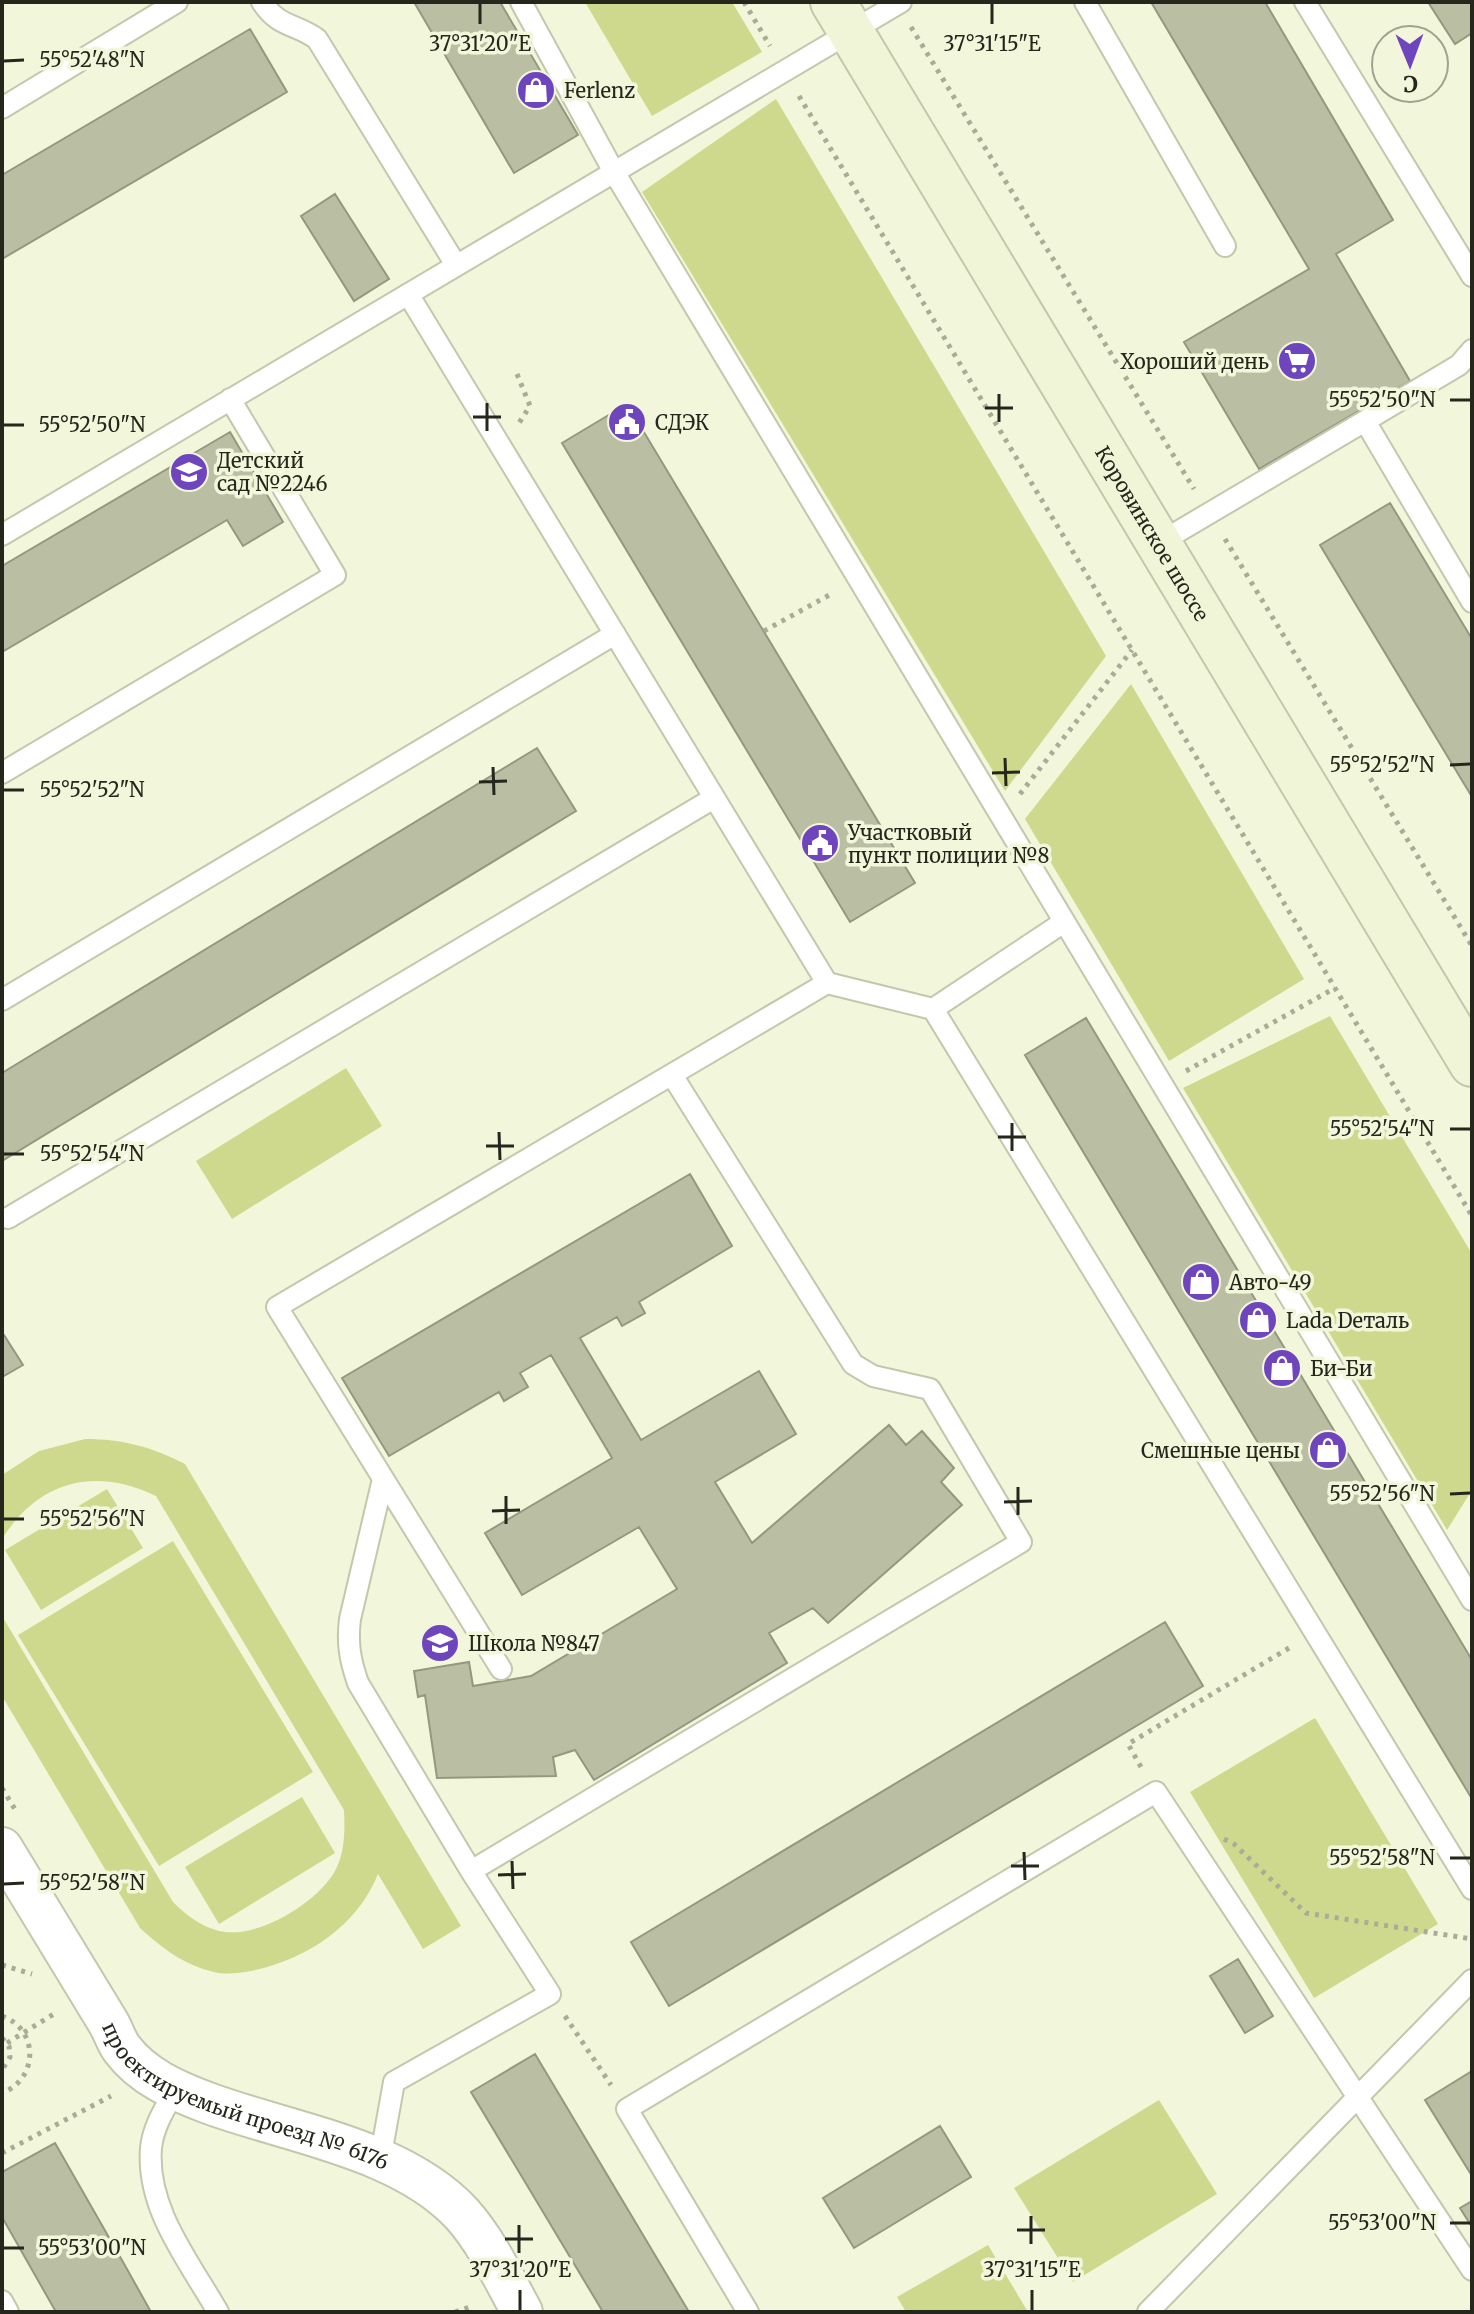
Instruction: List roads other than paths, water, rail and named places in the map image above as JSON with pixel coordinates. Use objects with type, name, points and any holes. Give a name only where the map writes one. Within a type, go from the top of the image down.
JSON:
[{"type":"main road","name":"Коровинское шоссе","points":[[842,16],[1472,1064]]},
{"type":"street","name":"проектируемый проезд № 6176","points":[[10,1831],[12,1889],[108,2022],[122,2048],[144,2071],[175,2091],[380,2160],[411,2175],[461,2213],[485,2245],[522,2312]]},
{"type":"lane","points":[[2,108],[177,2]]},
{"type":"lane","points":[[262,2],[281,23],[317,39],[456,265]]},
{"type":"lane","points":[[521,2],[614,172],[1472,1600]]},
{"type":"lane","points":[[2,535],[784,70],[842,16],[901,2]]},
{"type":"lane","points":[[1085,2],[1225,246]]},
{"type":"lane","points":[[1305,2],[1472,276]]},
{"type":"lane","points":[[408,294],[827,983]]},
{"type":"lane","points":[[1159,543],[1459,365],[1472,350]]},
{"type":"lane","points":[[2,773],[335,575],[230,399]]},
{"type":"lane","points":[[1365,421],[1472,602]]},
{"type":"lane","points":[[2,1000],[615,634]]},
{"type":"lane","points":[[8,1218],[714,798]]},
{"type":"lane","points":[[933,1009],[1064,922]]},
{"type":"lane","points":[[501,1669],[277,1307],[827,983],[933,1009],[1472,1889]]},
{"type":"lane","points":[[471,1871],[1021,1542],[930,1389],[873,1376],[853,1364],[672,1075]]},
{"type":"lane","points":[[380,2160],[394,2082],[550,1994],[471,1871],[358,1683],[350,1661],[347,1640],[350,1619],[383,1479]]},
{"type":"lane","points":[[748,2312],[627,2109],[1161,1800],[1472,2270]]},
{"type":"lane","points":[[1148,2312],[1472,1980]]},
{"type":"lane","points":[[175,2091],[158,2121],[151,2146],[152,2183],[162,2216],[218,2312]]},
{"type":"lane","points":[[2,2301],[8,2312]]},
{"type":"place","name":"Ferlenz","points":[[536,90]]},
{"type":"place","name":"Хороший день","points":[[1297,361]]},
{"type":"place","name":"СДЭК","points":[[627,422]]},
{"type":"place","name":"Детский сад №2246","points":[[189,472]]},
{"type":"place","name":"Участковый пункт полиции №8","points":[[820,843]]},
{"type":"place","name":"Авто-49","points":[[1201,1282]]},
{"type":"place","name":"Lada Dеталь","points":[[1258,1320]]},
{"type":"place","name":"Би-Би","points":[[1282,1368]]},
{"type":"place","name":"Смешные цены","points":[[1328,1450]]},
{"type":"place","name":"Школа №847","points":[[440,1643]]}]
